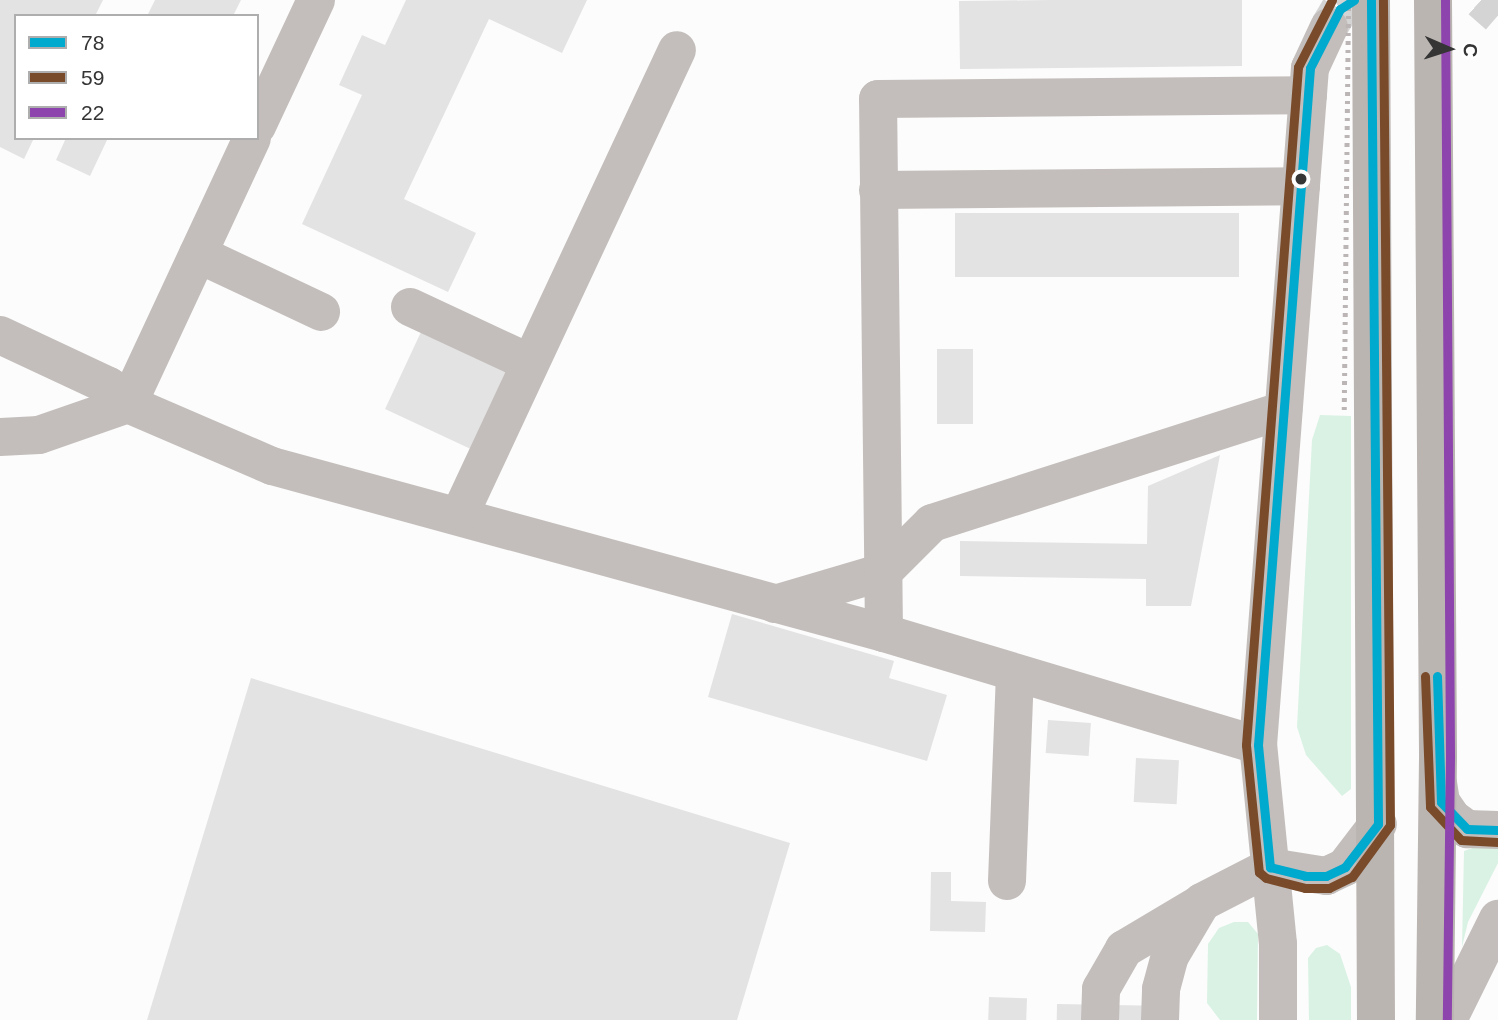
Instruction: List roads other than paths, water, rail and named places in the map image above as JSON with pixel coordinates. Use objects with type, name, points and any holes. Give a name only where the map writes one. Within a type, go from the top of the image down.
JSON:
[{"type":"main road","points":[[1371,0],[1359,410],[1378,824],[1377,1020]]},
{"type":"main road","points":[[1433,0],[1438,783],[1435,1020]]},
{"type":"street","points":[[259,123],[316,0]]},
{"type":"street","points":[[1278,1020],[1270,867],[1258,745],[1308,95],[1317,45],[1338,13]]},
{"type":"street","points":[[460,514],[677,50]]},
{"type":"street","points":[[884,633],[878,99],[1308,95]]},
{"type":"street","points":[[0,437],[39,435],[128,404],[251,140]]},
{"type":"street","points":[[878,190],[1301,186]]},
{"type":"street","points":[[198,254],[321,312]]},
{"type":"street","points":[[410,307],[530,363]]},
{"type":"street","points":[[0,335],[109,386],[128,404],[272,466],[460,514],[884,633],[1258,745]]},
{"type":"street","points":[[773,604],[883,572],[932,523],[1283,411]]},
{"type":"street","points":[[1007,881],[1015,673]]},
{"type":"street","points":[[1438,783],[1441,802],[1452,818],[1467,829],[1498,830]]},
{"type":"street","points":[[1100,1020],[1101,989],[1124,949],[1202,902],[1270,867],[1326,876],[1345,867],[1378,824]]},
{"type":"street","points":[[1160,1020],[1161,989],[1170,956],[1202,902]]},
{"type":"street","points":[[1448,1020],[1498,919]]},
{"type":"tunnel","points":[[1329,27],[1340,9],[1354,0]]},
{"type":"tunnel","points":[[1481,0],[1498,15]]}]
